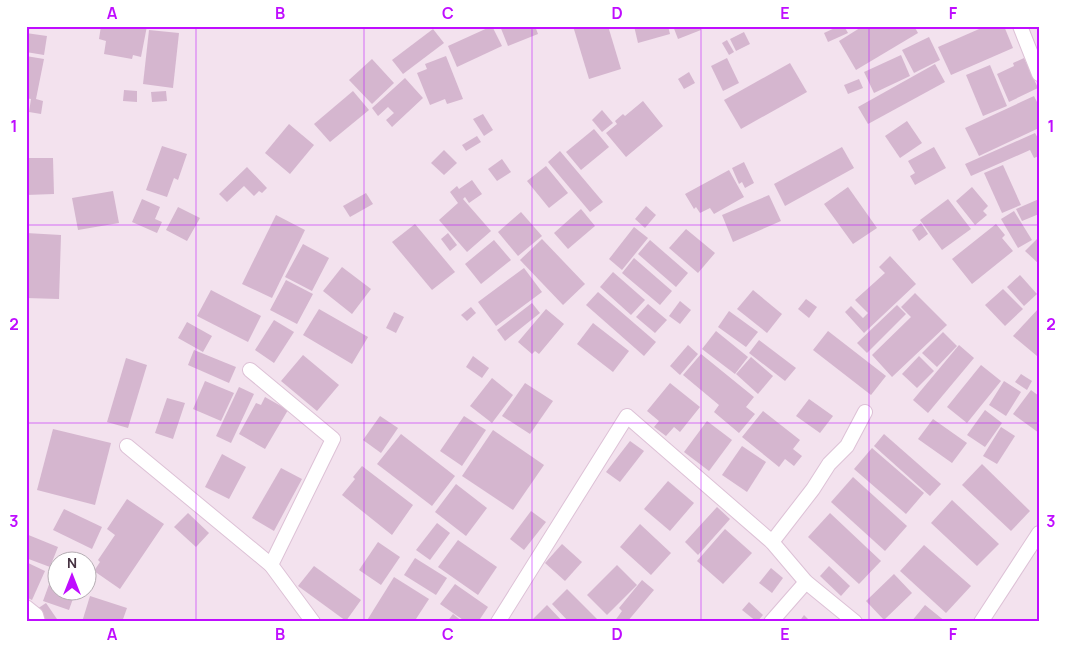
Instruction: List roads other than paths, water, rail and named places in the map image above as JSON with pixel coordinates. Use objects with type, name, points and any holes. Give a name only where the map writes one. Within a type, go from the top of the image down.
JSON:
[{"type":"street","points":[[1020,26],[1039,74]]},
{"type":"street","points":[[250,370],[333,439],[271,565]]},
{"type":"street","points":[[772,542],[813,489],[829,464],[847,446],[865,412]]},
{"type":"street","points":[[498,622],[627,416],[772,542],[806,582],[855,622]]},
{"type":"street","points":[[127,446],[271,565],[313,622]]},
{"type":"street","points":[[981,622],[1039,533]]},
{"type":"street","points":[[771,622],[806,582]]},
{"type":"street","points":[[26,607],[36,616],[38,622]]}]
